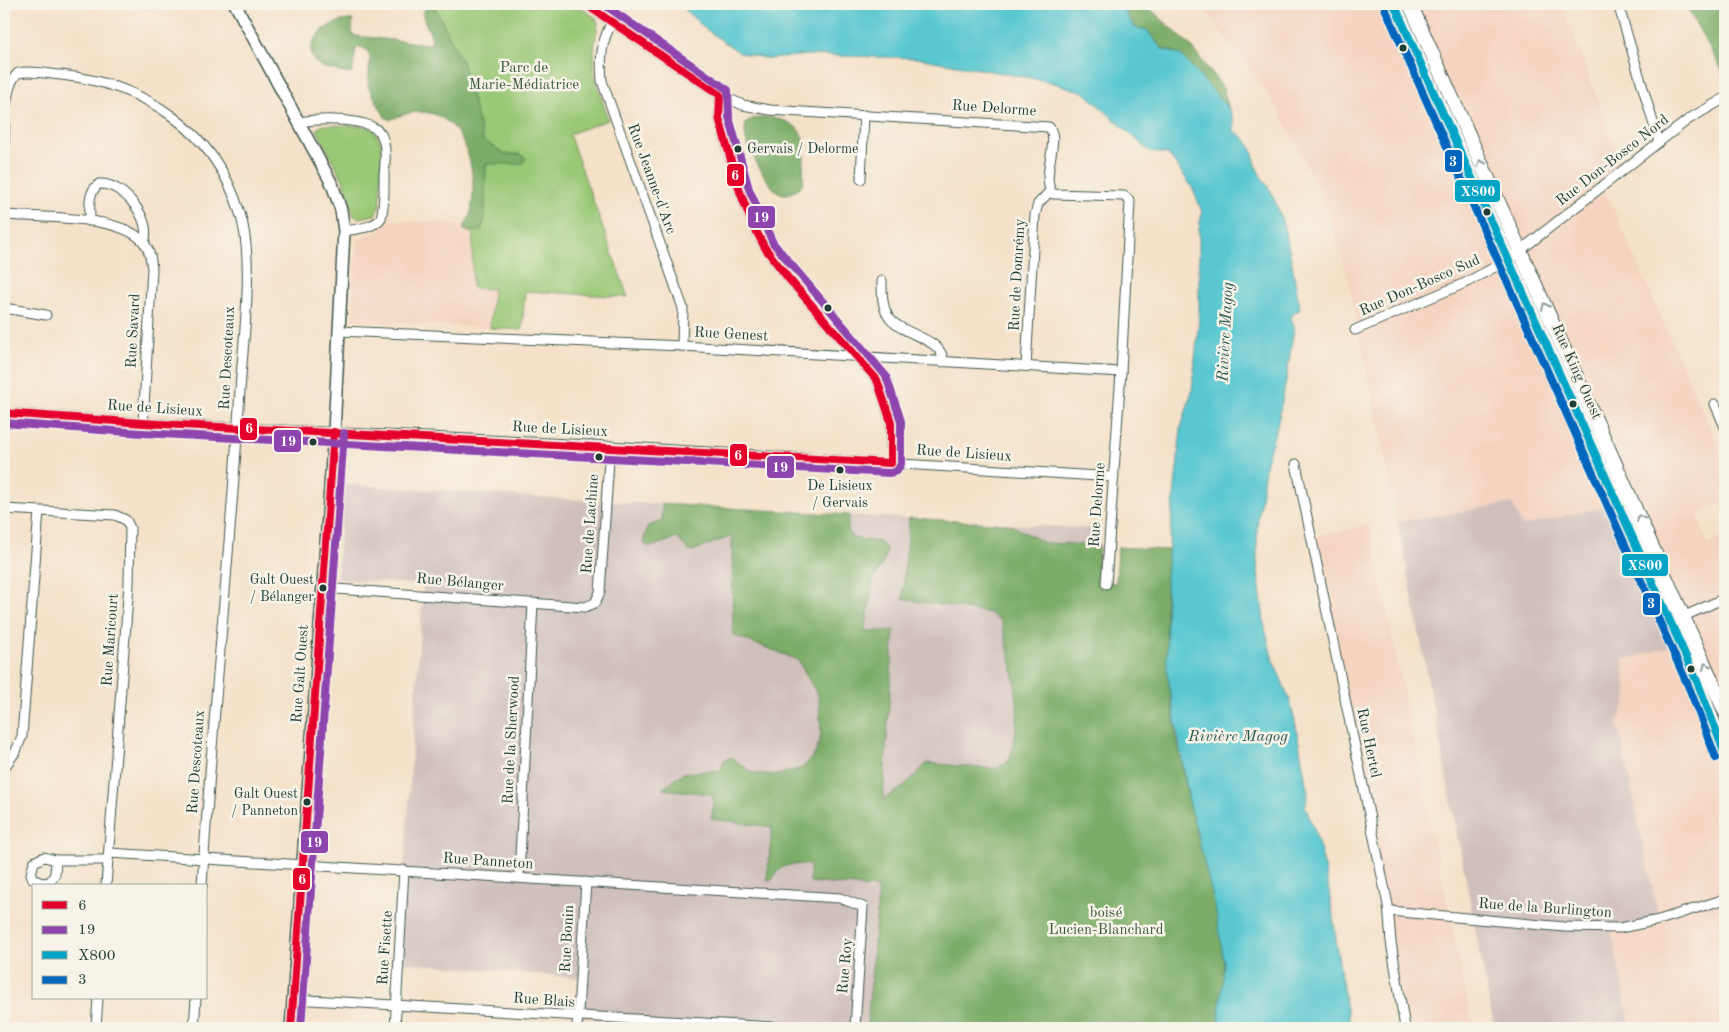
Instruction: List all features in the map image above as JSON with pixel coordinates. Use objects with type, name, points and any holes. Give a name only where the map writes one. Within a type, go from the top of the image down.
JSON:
[{"type":"main road","name":"Rue King Ouest","points":[[1394,4],[1707,705],[1725,754]]},
{"type":"main road","name":"Rue King Ouest","points":[[1410,4],[1725,711]]},
{"type":"street","name":"Rue Galt Ouest","points":[[235,4],[332,184],[341,210],[344,231],[334,432],[291,1028]]},
{"type":"street","name":"Rue Delorme","points":[[585,4],[720,95],[733,102],[755,108],[1049,127],[1052,135],[1050,191],[1059,195],[1124,196],[1130,201],[1121,372],[1106,584]]},
{"type":"street","points":[[1618,4],[1659,142]]},
{"type":"street","name":"Rue Jeanne-d'Arc","points":[[612,22],[603,40],[601,52],[602,81],[682,308],[682,346]]},
{"type":"street","name":"Rue Descoteaux","points":[[4,168],[8,91],[12,78],[18,73],[24,72],[98,80],[122,87],[156,105],[195,136],[220,170],[241,214],[247,258],[237,428],[202,884]]},
{"type":"street","points":[[720,95],[719,118],[740,192],[752,223],[765,248],[788,278],[877,380],[888,406],[892,422],[891,463]]},
{"type":"street","name":"Rue Don-Bosco Nord","points":[[1520,250],[1687,120],[1725,98]]},
{"type":"street","points":[[861,179],[864,115]]},
{"type":"street","points":[[298,122],[315,120],[365,123],[375,127],[381,134],[385,148],[384,211],[378,223],[344,231]]},
{"type":"street","name":"Rue Savard","points":[[90,221],[90,201],[93,189],[99,184],[111,185],[124,194],[144,221],[147,234],[144,242],[149,251],[152,269],[143,423]]},
{"type":"street","name":"Rue de Domrémy","points":[[1026,366],[1035,214],[1038,204],[1050,191]]},
{"type":"street","points":[[4,215],[90,221],[124,228],[144,242]]},
{"type":"street","name":"Rue Don-Bosco Sud","points":[[1355,330],[1473,279],[1508,260],[1520,250]]},
{"type":"street","points":[[882,281],[882,294],[888,317],[894,324],[938,347],[943,355],[942,362]]},
{"type":"street","points":[[4,308],[46,315]]},
{"type":"street","name":"Rue Genest","points":[[340,331],[682,346],[1121,372]]},
{"type":"street","points":[[1715,404],[1725,427]]},
{"type":"street","name":"Rue de Lisieux","points":[[4,413],[143,423],[610,446],[1114,477]]},
{"type":"street","name":"Rue de Lachine","points":[[595,603],[600,592],[610,446]]},
{"type":"street","name":"Rue Hertel","points":[[1296,464],[1390,911],[1391,942],[1405,1028]]},
{"type":"street","name":"Rue Maricourt","points":[[4,509],[115,515],[126,520],[130,528],[129,584],[106,884]]},
{"type":"street","points":[[4,768],[16,751],[22,736],[38,511]]},
{"type":"street","name":"Rue Bélanger","points":[[322,588],[585,607],[595,603]]},
{"type":"street","points":[[1670,622],[1725,598]]},
{"type":"street","name":"Rue de la Sherwood","points":[[519,877],[533,603]]},
{"type":"street","name":"Rue Panneton","points":[[56,860],[108,857],[204,857],[840,898],[863,906]]},
{"type":"street","name":"Rue Fisette","points":[[395,1028],[404,870]]},
{"type":"street","name":"Rue Bonin","points":[[578,1028],[577,1017],[586,882]]},
{"type":"street","name":"Rue de la Burlington","points":[[1390,911],[1564,927],[1620,928],[1660,920],[1725,899]]},
{"type":"street","name":"Rue Roy","points":[[855,1028],[863,906]]},
{"type":"street","name":"Rue Blais","points":[[293,999],[792,1028]]},
{"type":"street","points":[[96,1028],[98,1000]]},
{"type":"street","points":[[194,1028],[196,1000]]},
{"type":"shaded area","points":[[1199,4],[1562,4],[1623,168],[1603,185],[1725,462],[1725,501],[1704,510],[1698,517],[1708,544],[1725,536],[1725,1028],[1631,1028],[1611,928],[1618,723],[1627,697],[1623,660],[1672,645],[1608,507],[1521,526],[1511,503],[1398,522],[1348,279],[1330,218],[1319,191],[1279,110],[1248,65]]},
{"type":"shaded area","points":[[389,220],[473,225],[473,288],[493,289],[490,328],[352,320],[357,240],[378,231]]},
{"type":"shaded area","points":[[343,484],[548,498],[1100,529],[1083,815],[891,1028],[640,1028],[641,1020],[577,1017],[579,978],[398,962],[423,585],[337,579]]},
{"type":"shaded area","points":[[1512,503],[1522,526],[1608,506],[1672,646],[1623,660],[1627,697],[1618,723],[1659,920],[1611,928],[1631,1028],[1494,1028],[1398,522]]},
{"type":"shaded area","points":[[1369,525],[1473,1028],[1405,1028],[1390,927],[1310,537]]},
{"type":"green space","name":"Parc de Marie-Médiatrice","points":[[427,4],[575,4],[596,18],[598,23],[594,49],[594,72],[608,120],[569,134],[628,297],[525,291],[522,330],[490,328],[493,289],[472,288],[474,157]]},
{"type":"green space","points":[[1120,4],[1142,4],[1147,6],[1190,45],[1223,88],[1229,109],[1176,52],[1162,49],[1147,30],[1134,27]]},
{"type":"green space","points":[[1685,4],[1725,4],[1725,76]]},
{"type":"green space","points":[[430,6],[436,9],[463,64],[483,140],[505,154],[519,154],[526,158],[522,164],[486,164],[485,218],[481,231],[468,232],[463,229],[471,211],[473,191],[472,170],[467,151],[458,134],[446,121],[431,113],[412,113],[390,120],[385,117],[368,86],[370,57],[367,50],[361,47],[356,48],[352,73],[348,74],[320,66],[313,59],[311,51],[320,33],[329,26],[341,21],[353,20],[352,33],[356,36],[429,44],[432,41],[423,11]]},
{"type":"green space","points":[[769,117],[793,125],[800,131],[803,138],[803,183],[789,194],[777,192],[772,187],[753,157],[746,141],[746,123],[752,119]]},
{"type":"green space","points":[[324,125],[364,126],[373,129],[382,144],[380,206],[375,215],[359,218],[354,216],[344,182],[317,130]]},
{"type":"green space","name":"boisé Lucien-Blanchard","points":[[662,504],[849,515],[848,529],[852,538],[880,542],[887,550],[884,561],[873,580],[865,632],[894,630],[883,799],[902,788],[927,763],[995,769],[1009,761],[1017,725],[1016,691],[1001,621],[990,613],[903,599],[909,518],[1009,524],[1045,543],[1099,545],[1097,583],[1116,583],[1118,547],[1169,550],[1166,613],[1172,708],[1183,770],[1215,903],[1222,944],[1224,980],[1218,1028],[867,1028],[878,895],[875,888],[810,882],[810,865],[788,865],[780,870],[772,880],[767,880],[772,827],[711,819],[714,802],[711,794],[662,789],[683,773],[721,770],[724,760],[731,757],[753,773],[777,775],[803,768],[816,752],[821,735],[819,698],[798,660],[733,635],[732,536],[690,552],[677,538],[650,547],[643,543],[648,526],[662,521]]},
{"type":"water","name":"Rivière Magog","points":[[679,4],[1120,4],[1134,27],[1147,30],[1162,49],[1181,55],[1229,109],[1234,120],[1234,131],[1250,145],[1260,175],[1272,194],[1280,214],[1290,254],[1300,309],[1291,316],[1294,328],[1286,381],[1277,426],[1266,461],[1257,528],[1257,564],[1265,629],[1273,660],[1289,698],[1296,726],[1308,794],[1305,807],[1318,842],[1327,880],[1351,1028],[1218,1028],[1224,964],[1215,906],[1189,801],[1167,672],[1166,575],[1181,428],[1192,391],[1199,318],[1199,229],[1202,212],[1192,187],[1168,154],[1149,151],[1084,92],[1047,81],[917,58],[806,55],[770,59],[740,53],[704,28]]},
{"type":"transit line","name":"6","points":[[4,413],[143,423],[891,463],[891,422],[877,380],[788,278],[765,248],[752,223],[740,192],[719,118],[720,95],[585,4]]},
{"type":"transit line","name":"19","points":[[4,423],[142,433],[890,473],[897,471],[901,464],[901,421],[886,376],[773,243],[749,189],[729,117],[728,90],[603,4]]},
{"type":"transit line","name":"X800","points":[[1394,4],[1699,686],[1725,754]]},
{"type":"transit line","name":"3","points":[[1385,8],[1690,690],[1716,758]]},
{"type":"transit line","name":"6","points":[[291,1028],[334,432]]},
{"type":"transit line","name":"19","points":[[301,1028],[344,433]]},
{"type":"place","name":"Gervais / Delorme","points":[[738,149]]},
{"type":"place","name":"De Lisieux / Gervais","points":[[840,470]]},
{"type":"place","name":"Galt Ouest / Bélanger","points":[[323,588]]},
{"type":"place","name":"Galt Ouest / Panneton","points":[[307,802]]}]
